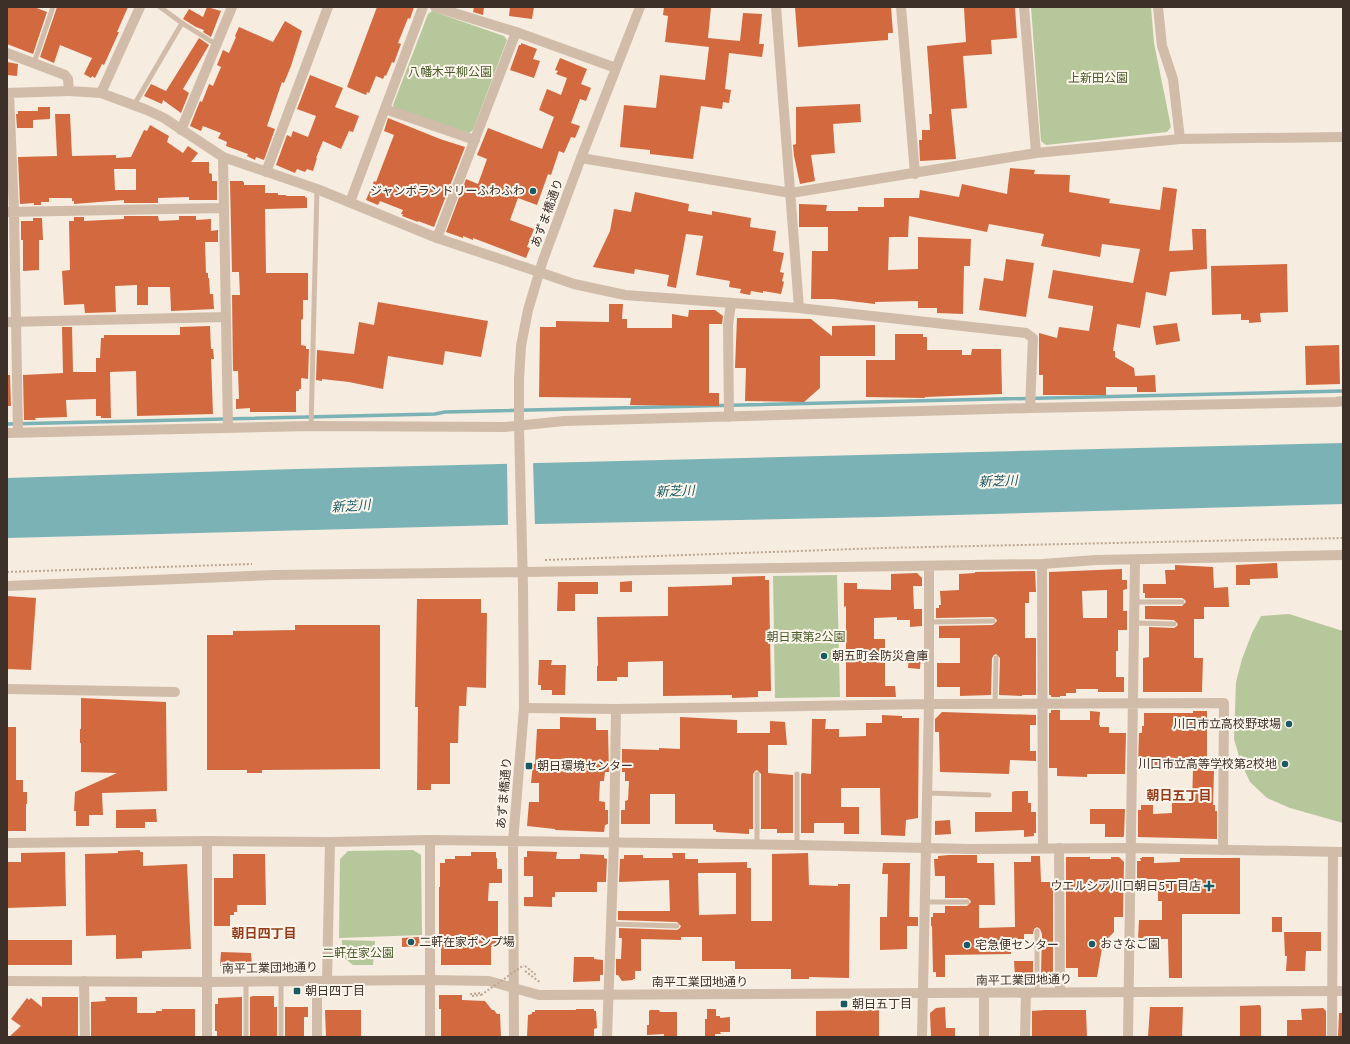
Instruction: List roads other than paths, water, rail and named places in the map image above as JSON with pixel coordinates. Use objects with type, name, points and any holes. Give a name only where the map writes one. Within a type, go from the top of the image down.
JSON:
[{"type":"street","points":[[101,93],[140,7]]},
{"type":"street","points":[[181,130],[232,7]]},
{"type":"street","points":[[266,172],[328,7]]},
{"type":"street","points":[[350,202],[423,7]]},
{"type":"street","points":[[435,7],[516,32],[616,68]]},
{"type":"street","name":"あずま橋通り","points":[[514,1037],[514,842],[524,708],[518,379],[521,346],[528,310],[539,272],[581,158],[640,7]]},
{"type":"street","points":[[776,7],[799,308]]},
{"type":"street","points":[[902,7],[915,174]]},
{"type":"street","points":[[1024,7],[1036,154]]},
{"type":"street","points":[[1158,7],[1162,46],[1173,79],[1180,139]]},
{"type":"street","points":[[437,238],[516,32]]},
{"type":"street","points":[[7,53],[65,75],[68,80],[69,91]]},
{"type":"street","points":[[18,432],[12,322],[8,93],[69,91],[101,93],[134,105],[164,118],[223,157],[317,189],[437,238],[574,284],[626,295],[799,308],[1026,332],[1033,338],[1030,408]]},
{"type":"street","points":[[385,109],[475,140]]},
{"type":"street","points":[[581,158],[791,193],[1036,154],[1180,139],[1343,137]]},
{"type":"street","points":[[223,157],[228,428]]},
{"type":"street","points":[[11,212],[223,208]]},
{"type":"street","points":[[729,417],[728,325],[730,303]]},
{"type":"street","points":[[12,322],[226,317]]},
{"type":"street","points":[[7,433],[310,426],[519,431],[564,421],[1343,401]]},
{"type":"street","points":[[7,586],[274,575],[1042,564],[1096,560],[1343,555]]},
{"type":"street","points":[[1128,1037],[1135,560]]},
{"type":"street","points":[[1042,564],[1043,848]]},
{"type":"street","points":[[922,1037],[929,704],[929,566]]},
{"type":"street","points":[[7,689],[175,692]]},
{"type":"street","points":[[524,708],[616,709],[995,703],[1224,703],[1223,850]]},
{"type":"street","points":[[607,1037],[612,924],[616,709]]},
{"type":"street","points":[[430,840],[430,1037]]},
{"type":"street","points":[[7,843],[207,841],[330,842],[430,840],[926,847],[1131,848],[1338,852],[1332,991],[1332,1037]]},
{"type":"street","points":[[207,841],[207,1037]]},
{"type":"street","points":[[317,1037],[322,981],[330,842]]},
{"type":"street","points":[[1059,848],[1060,992]]},
{"type":"street","name":"南平工業団地通り","points":[[7,981],[489,981],[538,995],[608,996],[1343,991]]},
{"type":"street","points":[[84,981],[85,1037]]},
{"type":"street","points":[[984,993],[984,1037]]},
{"type":"street","points":[[1026,993],[1026,1037]]},
{"type":"lane","points":[[34,63],[53,7]]},
{"type":"lane","points":[[160,7],[217,45]]},
{"type":"lane","points":[[134,105],[182,23]]},
{"type":"lane","points":[[310,426],[317,189]]},
{"type":"lane","points":[[1134,602],[1182,602]]},
{"type":"lane","points":[[929,622],[993,621]]},
{"type":"lane","points":[[1134,623],[1174,624]]},
{"type":"lane","points":[[995,703],[996,658]]},
{"type":"lane","points":[[757,774],[757,845]]},
{"type":"lane","points":[[797,774],[797,845]]},
{"type":"lane","points":[[927,793],[989,795]]},
{"type":"lane","points":[[925,902],[967,902]]},
{"type":"lane","points":[[612,924],[677,926]]},
{"type":"lane","points":[[1037,931],[1037,993]]},
{"type":"lane","points":[[281,981],[281,1037]]},
{"type":"lane","points":[[246,982],[246,1037]]},
{"type":"water","name":"新芝川","points":[[1343,443],[1343,504],[881,517],[537,524],[7,538],[7,478],[296,469]]},
{"type":"waterway","points":[[7,424],[1342,391]]},
{"type":"place","name":"ジャンボランドリーふわふわ","points":[[533,191]]},
{"type":"place","name":"朝五町会防災倉庫","points":[[824,656]]},
{"type":"place","name":"川口市立高校野球場","points":[[1289,724]]},
{"type":"place","name":"川口市立高等学校第2校地","points":[[1285,764]]},
{"type":"place","name":"朝日環境センター","points":[[529,766]]},
{"type":"place","name":"ウエルシア川口朝日5丁目店","points":[[1209,886]]},
{"type":"place","name":"二軒在家ポンプ場","points":[[411,942]]},
{"type":"place","name":"おさなご園","points":[[1092,944]]},
{"type":"place","name":"宅急便センター","points":[[967,945]]},
{"type":"place","name":"朝日四丁目","points":[[297,991]]},
{"type":"place","name":"朝日五丁目","points":[[844,1004]]},
{"type":"district","name":"朝日五丁目","points":[[1179,795]]},
{"type":"district","name":"朝日四丁目","points":[[264,933]]},
{"type":"park label","name":"八幡木平柳公園","points":[[450,72]]},
{"type":"park label","name":"上新田公園","points":[[1098,78]]},
{"type":"park label","name":"朝日東第2公園","points":[[806,637]]},
{"type":"park label","name":"二軒在家公園","points":[[358,953]]}]
